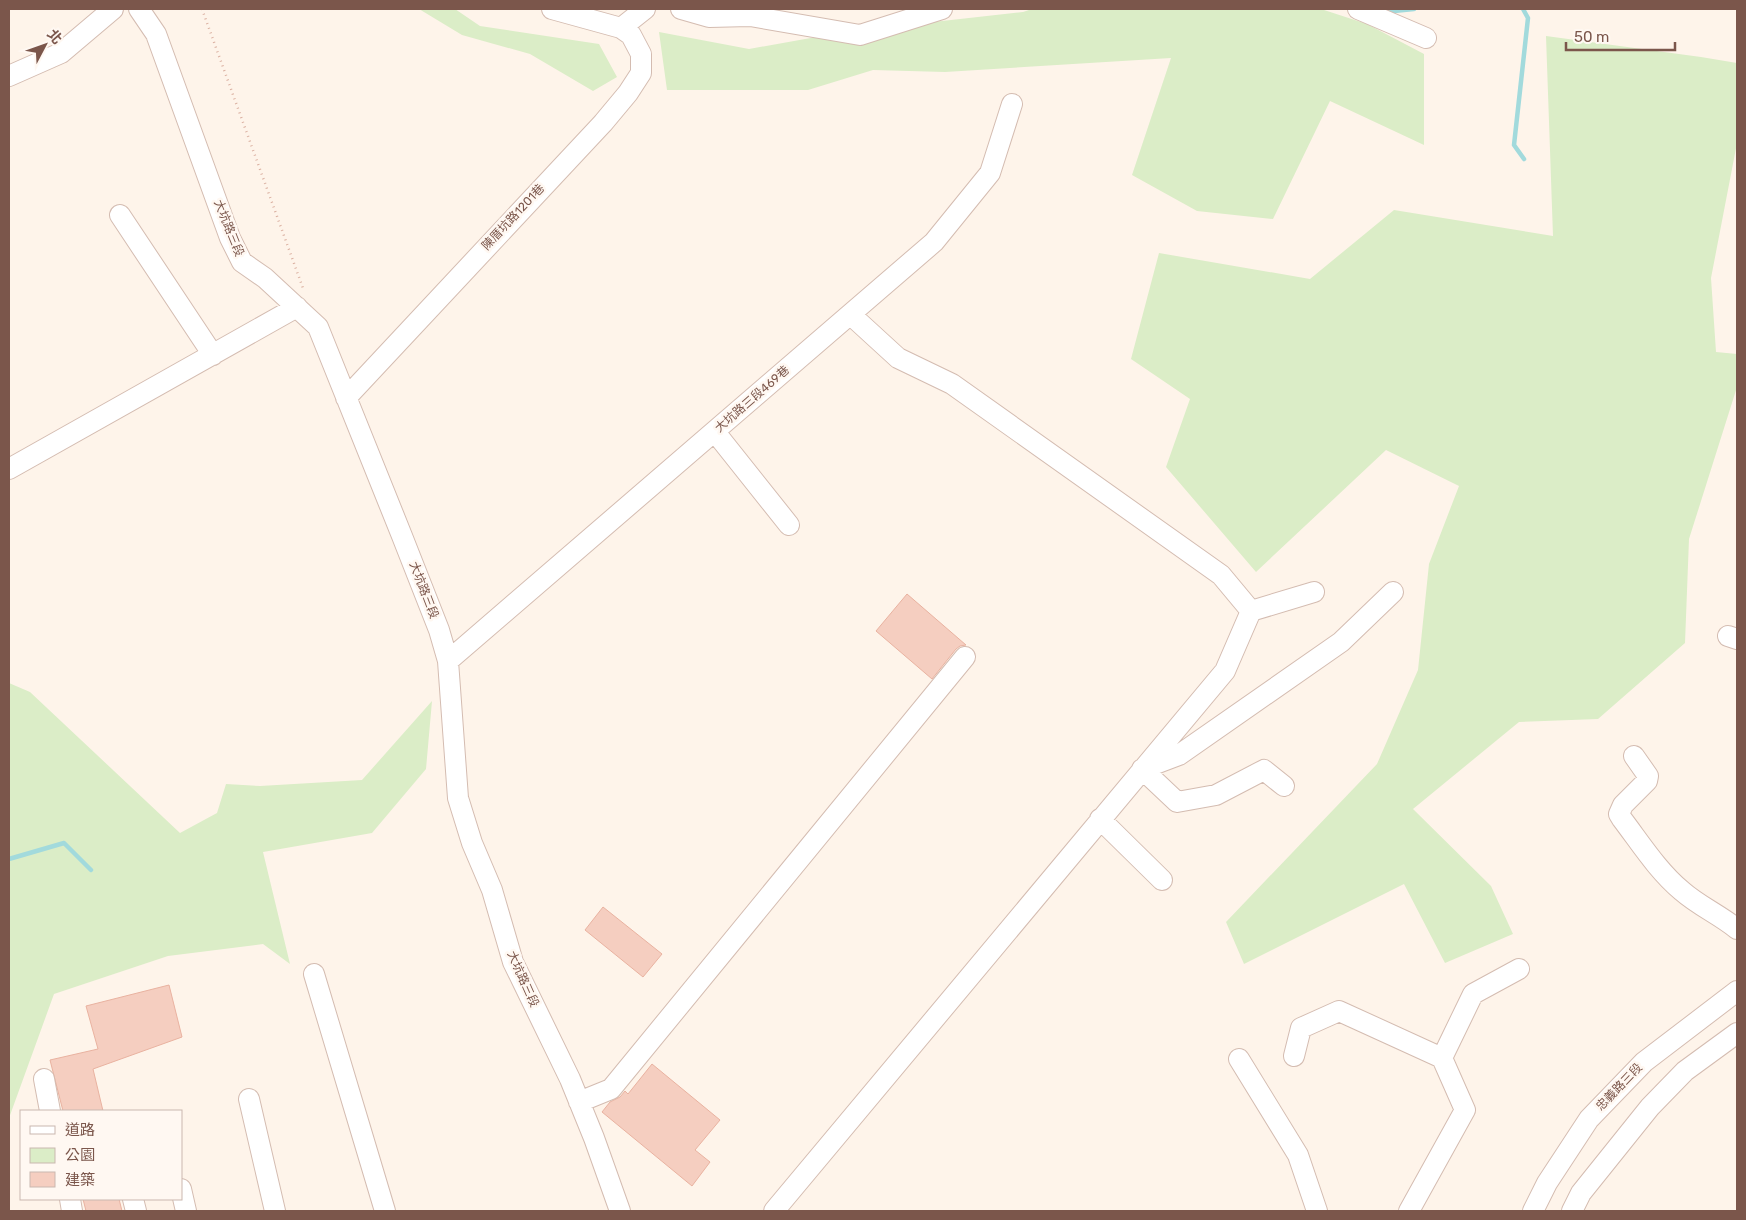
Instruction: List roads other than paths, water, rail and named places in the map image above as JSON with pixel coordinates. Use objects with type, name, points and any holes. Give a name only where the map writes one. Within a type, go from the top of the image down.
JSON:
[{"type":"street","points":[[9,76],[61,53],[113,9]]},
{"type":"street","name":"大坑路三段","points":[[139,9],[156,34],[230,238],[242,262],[301,299],[318,328],[439,630],[448,661],[458,798],[472,843],[492,890],[513,962],[544,1022],[579,1102],[620,1211]]},
{"type":"street","points":[[552,9],[620,28],[645,9]]},
{"type":"street","points":[[681,9],[709,17],[750,16],[860,35],[942,9]]},
{"type":"street","points":[[1358,9],[1426,38]]},
{"type":"street","name":"陳厝坑路1201巷","points":[[346,398],[603,123],[628,93],[641,73],[641,54],[631,34],[620,28]]},
{"type":"street","name":"大坑路三段469巷","points":[[448,661],[934,242],[990,173],[1012,104]]},
{"type":"street","points":[[120,215],[213,354]]},
{"type":"street","points":[[9,469],[213,354],[301,299]]},
{"type":"street","points":[[851,315],[898,358],[952,384],[1221,575],[1251,611]]},
{"type":"street","points":[[715,432],[789,525]]},
{"type":"street","points":[[774,1211],[1225,671],[1251,611],[1314,592]]},
{"type":"street","points":[[1142,769],[1179,755],[1341,642],[1393,592]]},
{"type":"street","points":[[579,1102],[611,1089],[965,657]]},
{"type":"street","points":[[1634,756],[1648,776],[1647,781],[1623,805],[1620,814],[1622,819],[1675,885],[1737,929]]},
{"type":"street","points":[[1142,769],[1177,802],[1216,795],[1264,770],[1284,786]]},
{"type":"street","points":[[1100,819],[1162,880]]},
{"type":"street","points":[[1442,1058],[1473,994],[1519,969]]},
{"type":"street","points":[[314,974],[385,1211]]},
{"type":"street","name":"忠義路三段","points":[[1532,1211],[1547,1183],[1589,1119],[1644,1062],[1737,991]]},
{"type":"street","points":[[1294,1056],[1301,1028],[1338,1011],[1442,1058],[1465,1110],[1409,1211]]},
{"type":"street","points":[[1572,1211],[1582,1193],[1650,1107],[1684,1071],[1737,1033]]},
{"type":"street","points":[[1239,1059],[1298,1155],[1317,1211]]},
{"type":"street","points":[[44,1079],[50,1110]]},
{"type":"street","points":[[248,1099],[275,1211]]},
{"type":"street","points":[[182,1193],[186,1211]]},
{"type":"waterway","points":[[1390,9],[1394,11],[1414,9]]},
{"type":"waterway","points":[[1523,9],[1528,18],[1514,145],[1524,159]]},
{"type":"waterway","points":[[9,859],[64,843],[91,870]]}]
